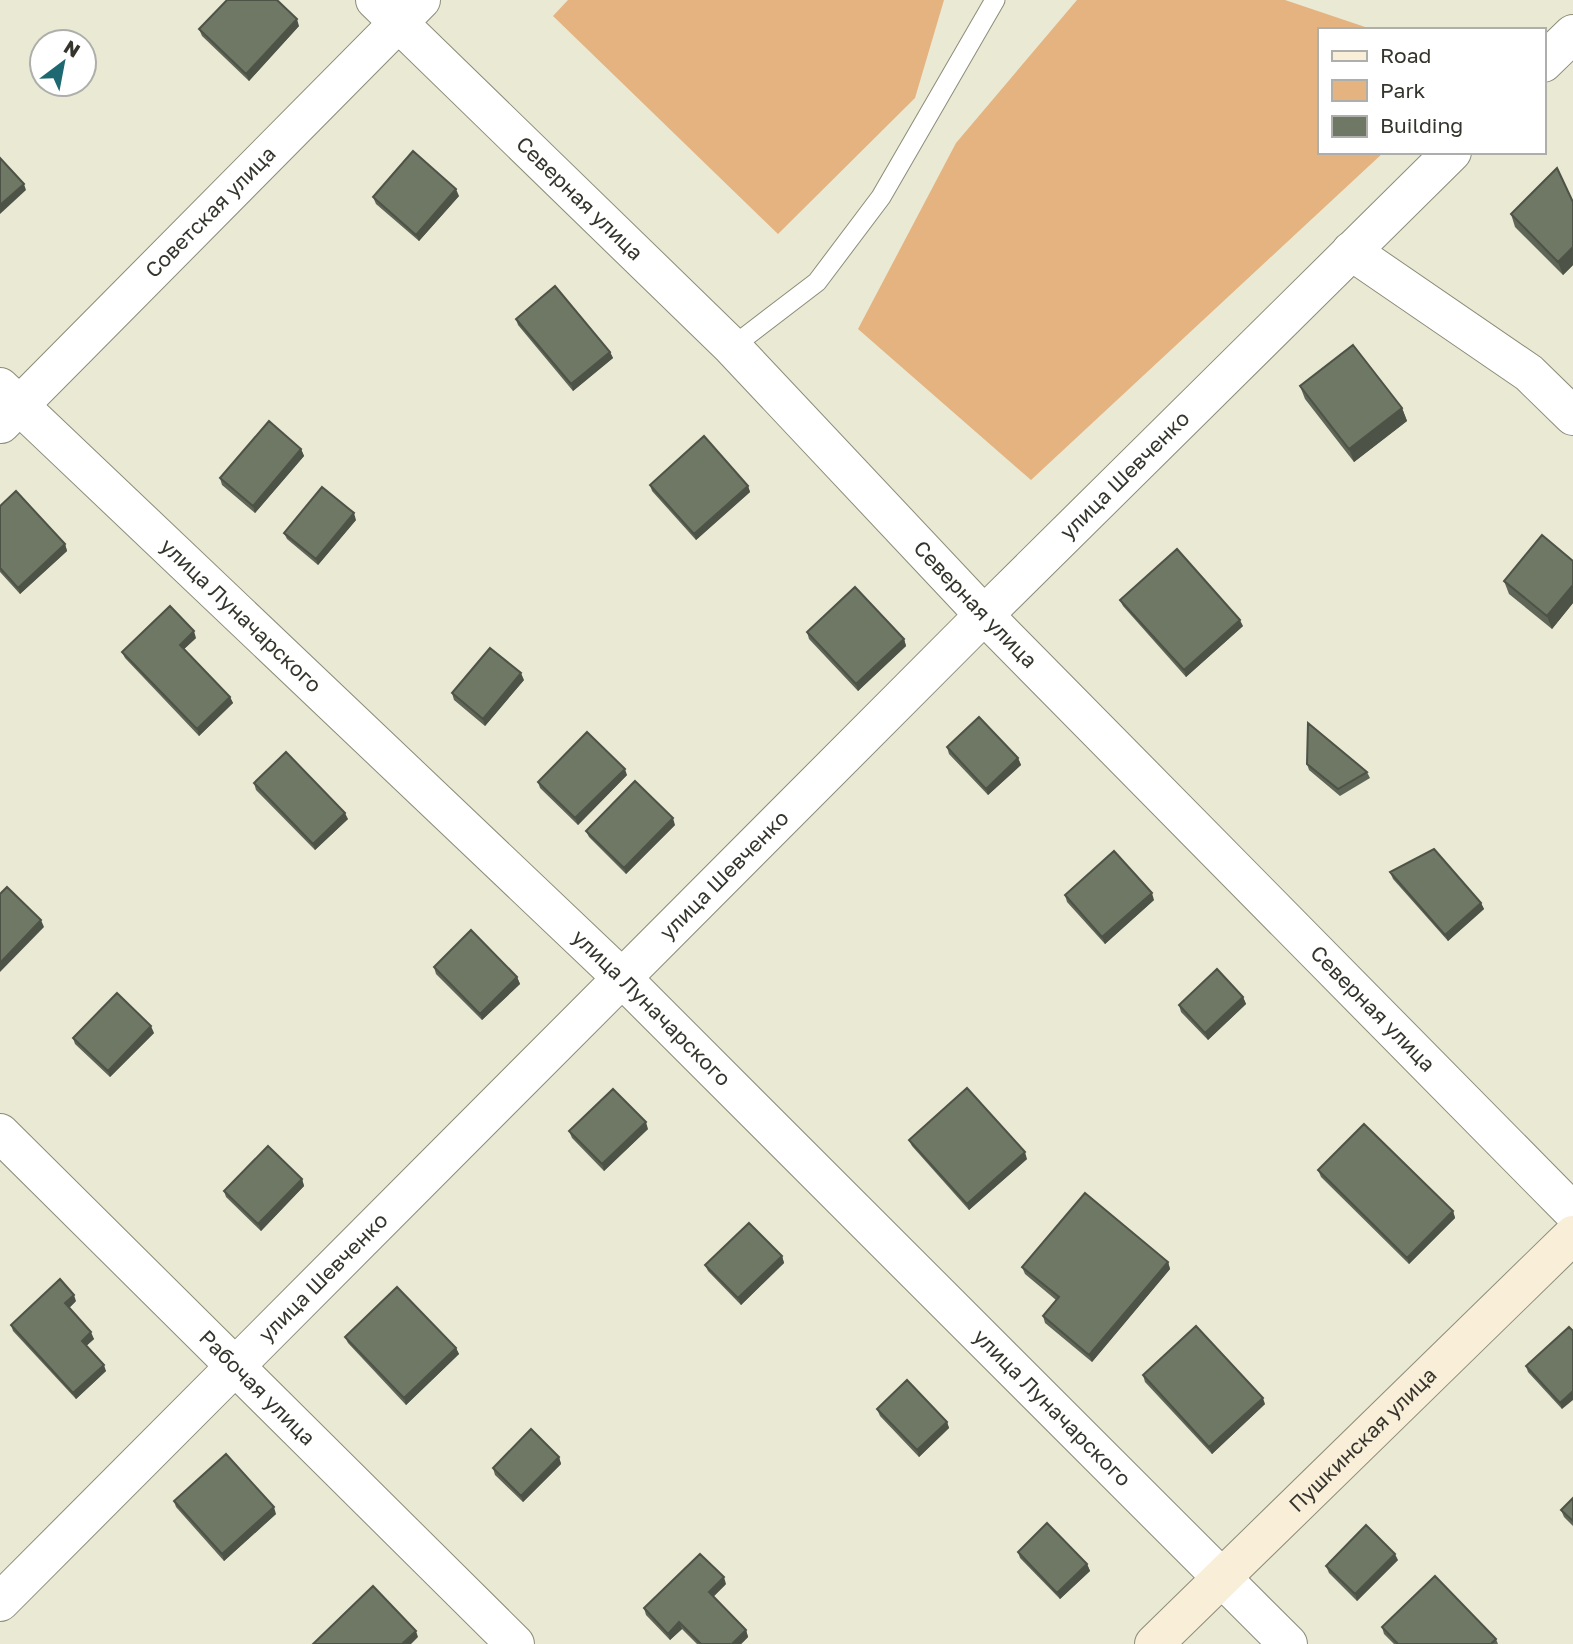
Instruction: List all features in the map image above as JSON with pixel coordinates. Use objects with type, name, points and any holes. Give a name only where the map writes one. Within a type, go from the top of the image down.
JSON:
[{"type":"street","name":"Северная улица","points":[[398,8],[732,347],[984,615],[1573,1212]]},
{"type":"street","name":"Советская улица","points":[[6,407],[398,8]]},
{"type":"street","points":[[1545,61],[1573,34]]},
{"type":"street","name":"улица Шевченко","points":[[0,1602],[984,615],[1450,154]]},
{"type":"street","points":[[1351,251],[1530,373],[1573,415]]},
{"type":"street","name":"улица Луначарского","points":[[6,407],[623,979],[1223,1576],[1288,1644]]},
{"type":"street","name":"Рабочая улица","points":[[0,1133],[237,1365],[515,1644]]},
{"type":"street","name":"Пушкинская улица","points":[[1154,1644],[1573,1236]]},
{"type":"lane","points":[[732,347],[817,282],[881,197],[996,0]]},
{"type":"green space","points":[[568,0],[944,0],[915,98],[778,234],[553,16]]},
{"type":"green space","points":[[1077,0],[1285,0],[1368,28],[1318,28],[1318,154],[1382,154],[1031,480],[858,329],[956,143]]},
{"type":"building","points":[[227,0],[277,0],[297,19],[246,74],[199,29]]},
{"type":"building","points":[[413,151],[456,189],[416,235],[373,197]]},
{"type":"building","points":[[0,158],[24,184],[0,205]]},
{"type":"building","points":[[1557,168],[1573,202],[1573,247],[1558,262],[1511,214]]},
{"type":"building","points":[[555,286],[610,352],[571,384],[516,319]]},
{"type":"building","points":[[1353,345],[1402,408],[1349,449],[1300,386]]},
{"type":"building","points":[[269,421],[301,449],[253,506],[220,478]]},
{"type":"building","points":[[704,436],[748,486],[694,534],[650,485]]},
{"type":"building","points":[[322,487],[354,513],[316,559],[284,533]]},
{"type":"building","points":[[16,491],[65,544],[18,588],[0,568],[0,506]]},
{"type":"building","points":[[1542,535],[1573,561],[1573,585],[1547,616],[1504,581]]},
{"type":"building","points":[[1177,549],[1240,620],[1184,670],[1120,600]]},
{"type":"building","points":[[855,587],[904,639],[856,684],[807,632]]},
{"type":"building","points":[[170,606],[194,631],[180,645],[230,697],[197,729],[122,652]]},
{"type":"building","points":[[490,648],[521,673],[483,719],[452,693]]},
{"type":"building","points":[[979,717],[1018,758],[986,789],[947,747]]},
{"type":"building","points":[[1308,723],[1367,772],[1338,789],[1307,764]]},
{"type":"building","points":[[587,732],[625,769],[575,818],[538,782]]},
{"type":"building","points":[[286,752],[345,813],[313,844],[254,783]]},
{"type":"building","points":[[635,781],[673,818],[624,868],[586,831]]},
{"type":"building","points":[[1434,849],[1481,903],[1445,935],[1390,872]]},
{"type":"building","points":[[1114,851],[1152,893],[1102,937],[1065,895]]},
{"type":"building","points":[[7,887],[41,920],[0,963],[0,894]]},
{"type":"building","points":[[471,930],[517,977],[480,1014],[434,967]]},
{"type":"building","points":[[1217,969],[1243,997],[1205,1033],[1179,1005]]},
{"type":"building","points":[[117,993],[151,1026],[108,1071],[73,1038]]},
{"type":"building","points":[[967,1088],[1025,1152],[967,1204],[909,1140]]},
{"type":"building","points":[[613,1089],[646,1122],[602,1164],[569,1131]]},
{"type":"building","points":[[1364,1124],[1453,1211],[1407,1258],[1318,1170]]},
{"type":"building","points":[[268,1146],[302,1179],[258,1224],[224,1191]]},
{"type":"building","points":[[1085,1193],[1168,1262],[1089,1355],[1043,1316],[1059,1297],[1022,1267]]},
{"type":"building","points":[[749,1223],[782,1256],[738,1298],[705,1265]]},
{"type":"building","points":[[60,1279],[74,1295],[65,1303],[91,1332],[82,1341],[104,1365],[73,1393],[11,1325]]},
{"type":"building","points":[[397,1287],[456,1348],[404,1398],[345,1337]]},
{"type":"building","points":[[1196,1326],[1263,1398],[1209,1447],[1143,1375]]},
{"type":"building","points":[[1569,1327],[1573,1331],[1573,1391],[1560,1403],[1526,1366]]},
{"type":"building","points":[[907,1380],[947,1422],[917,1450],[877,1409]]},
{"type":"building","points":[[531,1429],[559,1457],[521,1496],[493,1468]]},
{"type":"building","points":[[226,1454],[274,1507],[222,1554],[174,1501]]},
{"type":"building","points":[[1573,1498],[1573,1521],[1561,1510]]},
{"type":"building","points":[[1047,1523],[1087,1564],[1057,1593],[1018,1552]]},
{"type":"building","points":[[1366,1525],[1395,1554],[1355,1594],[1326,1566]]},
{"type":"building","points":[[700,1554],[724,1577],[709,1592],[746,1630],[732,1644],[701,1644],[679,1622],[668,1634],[644,1608]]},
{"type":"building","points":[[1435,1576],[1496,1639],[1491,1644],[1398,1644],[1382,1627]]},
{"type":"building","points":[[373,1586],[416,1631],[402,1644],[313,1644]]}]
